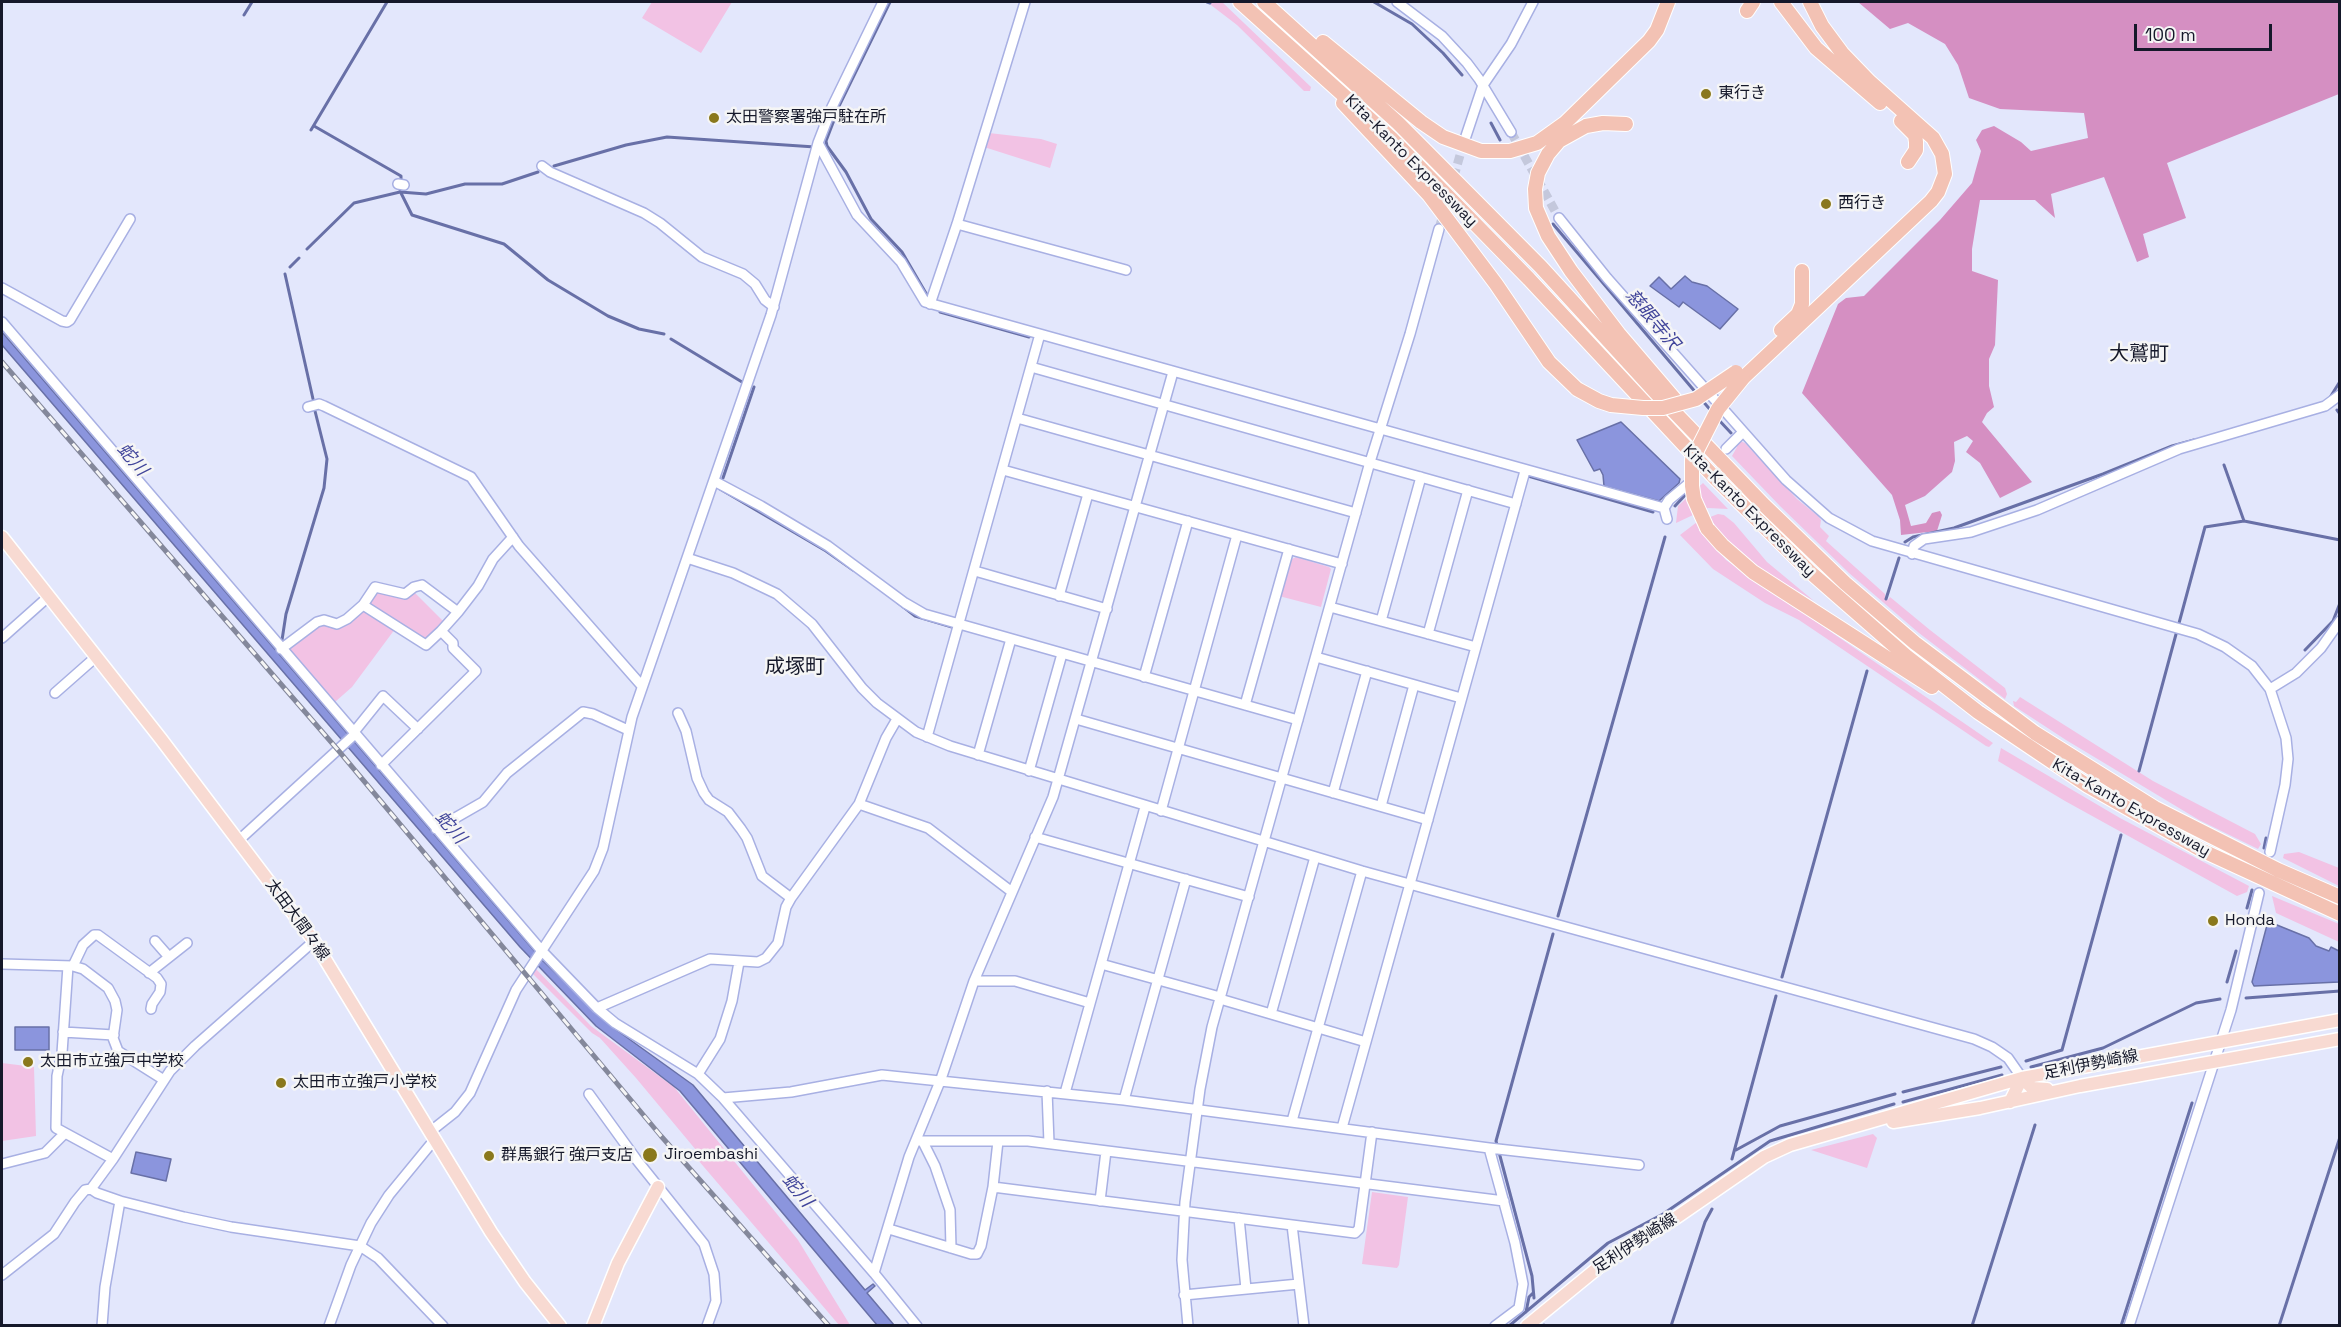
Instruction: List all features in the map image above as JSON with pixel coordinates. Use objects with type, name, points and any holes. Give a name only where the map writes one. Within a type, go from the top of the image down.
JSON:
[{"type":"highway","name":"Kita-Kanto Expressway","points":[[1239,2],[1423,170],[1529,279],[1714,477],[1810,573],[1924,671],[2028,746],[2088,786],[2150,823],[2238,869],[2340,914]]},
{"type":"highway","name":"Kita-Kanto Expressway","points":[[1266,2],[1354,81],[1541,267],[1709,449],[1845,583],[1915,643],[1985,698],[2054,745],[2155,808],[2267,865],[2340,897]]},
{"type":"highway","points":[[1266,2],[1300,23],[1431,130],[1467,147],[1494,152],[1510,151],[1538,143],[1565,123],[1649,41],[1657,30],[1668,2]]},
{"type":"highway","points":[[1781,2],[1815,48],[1905,123],[1915,135],[1916,150],[1908,162]]},
{"type":"highway","points":[[1329,82],[1359,122],[1386,147],[1429,195],[1496,284],[1549,362],[1576,389],[1611,405],[1664,408],[1696,399],[1740,375],[1931,201],[1938,192],[1945,174],[1942,154],[1933,138],[1848,60],[1827,33],[1810,2]]},
{"type":"highway","points":[[1626,124],[1603,123],[1586,126],[1558,141],[1538,173],[1535,189],[1536,208],[1560,256],[1619,334],[1686,412],[1709,449]]},
{"type":"highway","points":[[1802,271],[1803,295],[1798,314],[1740,375],[1718,409],[1692,460],[1694,499],[1707,528],[1722,545],[1753,572],[2028,746]]},
{"type":"main road","name":"太田大間々線","points":[[2,537],[314,941],[507,1256],[560,1326]]},
{"type":"main road","name":"足利伊勢崎線","points":[[1527,1326],[1598,1266],[1677,1217],[1764,1158],[1790,1145],[2022,1078],[2340,1020]]},
{"type":"main road","name":"足利伊勢崎線","points":[[1848,1129],[2010,1102],[2080,1086],[2340,1039]]},
{"type":"main road","points":[[2010,1102],[2022,1078],[2037,1090],[2074,1084],[2080,1086]]},
{"type":"main road","points":[[593,1326],[618,1263],[658,1187]]},
{"type":"street","points":[[329,1326],[371,1223],[433,1135],[470,1093],[516,990],[594,871],[603,848],[628,730],[774,307],[818,143],[832,106],[883,2]]},
{"type":"street","points":[[930,304],[1025,2]]},
{"type":"street","points":[[1397,2],[1442,36],[1473,70],[1510,132]]},
{"type":"street","points":[[1466,136],[1483,85],[1511,44],[1533,2]]},
{"type":"street","points":[[818,143],[857,215],[901,262],[925,302],[1525,471],[1665,508]]},
{"type":"street","points":[[542,166],[550,172],[644,213],[702,257],[743,274],[755,284],[765,300],[774,307]]},
{"type":"street","points":[[1559,218],[1607,278],[1743,432],[1799,494],[1829,518],[1872,541],[1912,554],[2198,634],[2225,646],[2252,666],[2270,689],[2286,738],[2288,759],[2285,784],[2270,852]]},
{"type":"street","points":[[2,288],[62,321],[70,320],[130,219]]},
{"type":"street","points":[[957,224],[1126,270]]},
{"type":"street","points":[[1188,1326],[1182,1260],[1184,1211],[1207,1052],[1263,842],[1370,462],[1410,334],[1439,229]]},
{"type":"street","points":[[2,322],[541,952],[597,1008],[620,1027],[698,1074],[723,1098],[917,1326]]},
{"type":"street","points":[[927,737],[1040,334]]},
{"type":"street","points":[[1031,367],[1515,504]]},
{"type":"street","points":[[874,1273],[974,981],[1059,780],[1173,372]]},
{"type":"street","points":[[1912,554],[1914,546],[1924,539],[1971,532],[1998,524],[2064,500],[2179,448],[2325,406],[2338,399]]},
{"type":"street","points":[[308,407],[319,404],[324,406],[467,474],[513,537],[642,686]]},
{"type":"street","points":[[1017,418],[1356,513]]},
{"type":"street","points":[[1726,449],[1743,432]]},
{"type":"street","points":[[1003,470],[1342,564]]},
{"type":"street","points":[[1342,1128],[1525,471]]},
{"type":"street","points":[[1380,621],[1421,477]]},
{"type":"street","points":[[1667,519],[1665,508],[1669,500],[1697,477]]},
{"type":"street","points":[[714,481],[828,546],[915,610],[960,625],[1298,720]]},
{"type":"street","points":[[1428,634],[1468,490]]},
{"type":"street","points":[[1059,596],[1088,494]]},
{"type":"street","points":[[1144,677],[1188,521]]},
{"type":"street","points":[[1161,811],[1237,535]]},
{"type":"street","points":[[363,605],[426,645],[458,612],[478,586],[493,559],[513,537]]},
{"type":"street","points":[[1245,705],[1288,549]]},
{"type":"street","points":[[687,558],[752,581],[777,594],[828,642],[862,688],[897,719],[927,737],[1029,771],[1362,871],[1974,1039],[2008,1058],[2022,1078]]},
{"type":"street","points":[[975,571],[1107,609]]},
{"type":"street","points":[[281,649],[316,622],[324,620],[337,624],[347,619],[363,605],[375,587],[405,594],[414,587],[422,585],[458,612]]},
{"type":"street","points":[[2,638],[48,597]]},
{"type":"street","points":[[1330,607],[1476,647]]},
{"type":"street","points":[[2270,689],[2296,673],[2321,648],[2340,621]]},
{"type":"street","points":[[381,765],[476,671],[453,648],[453,643],[441,631]]},
{"type":"street","points":[[978,755],[1011,639]]},
{"type":"street","points":[[1029,771],[1062,654]]},
{"type":"street","points":[[55,693],[96,656]]},
{"type":"street","points":[[1316,657],[1461,698]]},
{"type":"street","points":[[1333,793],[1366,671]]},
{"type":"street","points":[[1381,806],[1414,685]]},
{"type":"street","points":[[238,841],[354,734],[383,696],[418,729]]},
{"type":"street","points":[[436,829],[483,802],[507,773],[583,712],[593,714],[628,730]]},
{"type":"street","points":[[678,713],[686,731],[697,778],[704,793],[709,800],[728,812],[741,829],[747,838],[762,876],[791,898]]},
{"type":"street","points":[[597,1008],[710,959],[758,962],[773,951],[778,943],[786,907],[859,804],[886,738],[897,719]]},
{"type":"street","points":[[1076,719],[1428,820]]},
{"type":"street","points":[[859,804],[928,828],[1012,892]]},
{"type":"street","points":[[1065,1094],[1146,807]]},
{"type":"street","points":[[1035,837],[1249,897]]},
{"type":"street","points":[[1271,1014],[1315,857]]},
{"type":"street","points":[[1292,1121],[1362,871]]},
{"type":"street","points":[[1124,1100],[1186,879]]},
{"type":"street","points":[[2128,1326],[2231,1010],[2259,893]]},
{"type":"street","points":[[113,1159],[56,1128],[57,1076],[62,1053],[70,966],[83,945],[94,935],[98,935],[161,984],[152,1009]]},
{"type":"street","points":[[155,941],[169,957]]},
{"type":"street","points":[[91,1189],[164,1080],[195,1046],[314,941]]},
{"type":"street","points":[[149,973],[188,943]]},
{"type":"street","points":[[698,1074],[720,1039],[732,1001],[739,962]]},
{"type":"street","points":[[2,964],[70,966],[82,969],[108,988],[112,994],[117,1010],[114,1046],[118,1051],[164,1080]]},
{"type":"street","points":[[1101,964],[1366,1042]]},
{"type":"street","points":[[974,981],[1015,981],[1090,1003]]},
{"type":"street","points":[[63,1032],[114,1035]]},
{"type":"street","points":[[723,1098],[791,1092],[882,1075],[1124,1100],[1489,1148],[1639,1165]]},
{"type":"street","points":[[1047,1091],[1049,1143]]},
{"type":"street","points":[[589,1094],[658,1187],[704,1244],[714,1274],[716,1301],[707,1326]]},
{"type":"street","points":[[993,1187],[1357,1232],[1372,1132]]},
{"type":"street","points":[[2,1164],[45,1153],[65,1133]]},
{"type":"street","points":[[889,1229],[971,1254],[979,1252],[993,1187],[998,1141]]},
{"type":"street","points":[[919,1142],[1049,1143],[1504,1201]]},
{"type":"street","points":[[919,1142],[935,1166],[950,1210],[951,1248]]},
{"type":"street","points":[[1489,1148],[1523,1284],[1519,1308],[1495,1326]]},
{"type":"street","points":[[1100,1201],[1106,1151]]},
{"type":"street","points":[[2,1275],[54,1234],[75,1202],[85,1190],[91,1189],[120,1202],[231,1227],[360,1246],[378,1258],[443,1326]]},
{"type":"street","points":[[102,1326],[105,1287],[120,1202]]},
{"type":"street","points":[[1239,1218],[1246,1289]]},
{"type":"street","points":[[1292,1225],[1304,1326]]},
{"type":"street","points":[[1184,1295],[1299,1284]]},
{"type":"shaded area","points":[[652,2],[732,2],[701,53],[642,18]]},
{"type":"shaded area","points":[[1207,2],[1222,2],[1311,87],[1310,91],[1304,91],[1237,25]]},
{"type":"shaded area","points":[[1858,2],[2339,2],[2339,94],[2167,163],[2186,218],[2143,234],[2149,257],[2137,262],[2104,177],[2051,194],[2055,218],[2035,200],[1980,200],[1972,249],[1972,271],[1998,280],[1995,345],[1989,359],[1989,386],[1994,407],[1982,422],[2032,482],[2000,498],[1980,463],[1966,452],[1973,441],[1967,436],[1954,442],[1955,461],[1952,472],[1925,496],[1905,505],[1911,526],[1926,523],[1932,513],[1940,511],[1942,515],[1937,531],[1901,535],[1900,520],[1892,495],[1802,393],[1838,304],[1846,298],[1864,296],[1940,220],[1972,183],[1981,151],[1976,140],[1982,130],[1994,126],[2021,142],[2031,151],[2088,138],[2084,113],[2000,109],[1969,98],[1958,65],[1945,44],[1908,23],[1890,29]]},
{"type":"shaded area","points":[[989,133],[1041,139],[1057,144],[1050,168],[984,147]]},
{"type":"shaded area","points":[[1740,441],[1745,443],[1797,499],[1818,516],[1821,520],[1820,527],[1829,536],[1826,541],[1885,594],[1885,598],[1888,600],[1890,597],[2005,688],[2007,694],[2005,699],[1919,633],[1849,573],[1780,506],[1732,456]]},
{"type":"shaded area","points":[[1703,483],[1728,509],[1708,508],[1676,523],[1678,506]]},
{"type":"shaded area","points":[[1718,514],[1724,515],[1734,523],[1767,562],[1814,601],[1789,586],[1783,585],[1740,555],[1711,523],[1699,529],[1726,560],[1993,743],[1989,747],[1986,746],[1799,620],[1765,603],[1713,569],[1680,535],[1697,522]]},
{"type":"shaded area","points":[[1296,557],[1331,569],[1321,607],[1279,596],[1290,560]]},
{"type":"shaded area","points":[[376,589],[412,590],[445,623],[426,642],[364,605]]},
{"type":"shaded area","points":[[363,608],[395,629],[352,687],[335,702],[286,647],[317,624],[338,626]]},
{"type":"shaded area","points":[[2020,697],[2153,781],[2255,834],[2261,844],[2258,849],[2199,820],[2066,740],[2014,706],[2013,701],[2016,702]]},
{"type":"shaded area","points":[[2001,748],[2120,818],[2249,886],[2247,892],[2237,896],[2065,801],[1998,761]]},
{"type":"shaded area","points":[[2299,852],[2339,868],[2339,886],[2283,858],[2284,854]]},
{"type":"shaded area","points":[[2272,896],[2339,924],[2339,942],[2276,913]]},
{"type":"shaded area","points":[[536,969],[591,1026],[674,1087],[798,1240],[850,1325],[839,1325],[698,1160],[701,1156],[636,1078],[600,1038],[592,1033],[532,973]]},
{"type":"shaded area","points":[[2,1063],[34,1067],[36,1136],[2,1141]]},
{"type":"shaded area","points":[[1873,1134],[1877,1138],[1867,1168],[1811,1150]]},
{"type":"shaded area","points":[[1372,1192],[1408,1197],[1397,1268],[1362,1264]]},
{"type":"water","points":[[1685,276],[1692,282],[1707,286],[1738,309],[1720,329],[1683,302],[1679,307],[1650,286],[1659,277],[1671,289]]},
{"type":"water","points":[[2,332],[543,961],[611,1026],[693,1085],[865,1290],[873,1284],[875,1286],[867,1293],[894,1325],[877,1325],[680,1091],[596,1026],[520,947],[2,345]]},
{"type":"water","points":[[1621,422],[1680,479],[1679,483],[1659,501],[1604,486],[1600,469],[1594,471],[1577,440]]},
{"type":"water","points":[[2272,923],[2309,938],[2316,946],[2329,951],[2331,947],[2339,951],[2339,982],[2254,986],[2252,982],[2267,925]]},
{"type":"water","points":[[15,1027],[49,1027],[49,1050],[15,1050]]},
{"type":"water","points":[[136,1152],[171,1159],[166,1181],[131,1173]]},
{"type":"waterway","points":[[244,15],[252,2]]},
{"type":"waterway","points":[[311,130],[387,2]]},
{"type":"waterway","points":[[839,106],[890,2]]},
{"type":"waterway","name":"慈眼寺沢","points":[[1374,2],[1412,24],[1443,53],[1462,75]]},
{"type":"waterway","points":[[836,115],[826,141],[827,146],[846,172],[871,219],[902,252],[927,295]]},
{"type":"waterway","name":"慈眼寺沢","points":[[1491,123],[1500,140]]},
{"type":"waterway","points":[[314,126],[401,176],[401,179]]},
{"type":"waterway","points":[[554,166],[626,145],[667,137],[815,147]]},
{"type":"waterway","points":[[307,249],[354,203],[400,192],[426,194],[465,184],[502,184],[538,172]]},
{"type":"waterway","points":[[400,191],[412,215],[504,244],[548,280],[608,316],[639,329],[664,334]]},
{"type":"waterway","name":"慈眼寺沢","points":[[1553,224],[1697,394]]},
{"type":"waterway","points":[[290,267],[299,258]]},
{"type":"waterway","points":[[285,274],[313,399]]},
{"type":"waterway","points":[[940,312],[1029,337]]},
{"type":"waterway","points":[[671,339],[742,382]]},
{"type":"waterway","points":[[2329,399],[2339,383]]},
{"type":"waterway","points":[[723,478],[754,387]]},
{"type":"waterway","name":"慈眼寺沢","points":[[1701,399],[1713,413]]},
{"type":"waterway","points":[[2337,410],[2340,414]]},
{"type":"waterway","points":[[282,640],[286,614],[324,488],[327,459],[315,411]]},
{"type":"waterway","name":"慈眼寺沢","points":[[1717,418],[1731,433]]},
{"type":"waterway","points":[[1905,542],[1913,537],[1954,528],[2103,474],[2172,446],[2194,440]]},
{"type":"waterway","points":[[2224,465],[2244,521],[2340,540]]},
{"type":"waterway","points":[[1528,476],[1653,512]]},
{"type":"waterway","points":[[720,489],[826,551],[853,570]]},
{"type":"waterway","name":"慈眼寺沢","points":[[1675,506],[1688,492]]},
{"type":"waterway","points":[[2139,771],[2205,527],[2244,521]]},
{"type":"waterway","points":[[1558,916],[1665,537]]},
{"type":"waterway","points":[[1886,599],[1899,558]]},
{"type":"waterway","points":[[897,602],[915,616],[952,627]]},
{"type":"waterway","points":[[2305,650],[2333,621],[2340,603]]},
{"type":"waterway","points":[[1782,977],[1867,671]]},
{"type":"waterway","points":[[2026,1061],[2062,1050],[2121,835]]},
{"type":"waterway","points":[[2264,848],[2266,838]]},
{"type":"waterway","points":[[2247,908],[2252,890]]},
{"type":"waterway","points":[[1534,1298],[1532,1276],[1496,1141],[1553,934]]},
{"type":"waterway","points":[[2227,982],[2236,951]]},
{"type":"waterway","points":[[2246,998],[2340,991]]},
{"type":"waterway","points":[[1732,1159],[1776,996]]},
{"type":"waterway","points":[[2031,1067],[2103,1048],[2196,1003],[2220,999]]},
{"type":"waterway","points":[[1903,1092],[2001,1067]]},
{"type":"waterway","points":[[1903,1102],[2002,1075]]},
{"type":"waterway","points":[[1736,1150],[1780,1126],[1895,1094]]},
{"type":"waterway","points":[[2121,1326],[2192,1103]]},
{"type":"waterway","points":[[1509,1326],[1608,1243],[1663,1214],[1770,1141],[1894,1104]]},
{"type":"waterway","points":[[1972,1326],[2035,1125]]},
{"type":"waterway","points":[[2279,1326],[2340,1137]]},
{"type":"waterway","points":[[1671,1326],[1705,1222],[1712,1209]]},
{"type":"waterway","points":[[1526,1312],[1529,1297],[1533,1293]]},
{"type":"tunnel","points":[[1511,132],[1559,218]]},
{"type":"tunnel","points":[[1439,229],[1464,141]]},
{"type":"railway","points":[[2,362],[338,750],[661,1136],[829,1326]]},
{"type":"place","name":"東行き","points":[[1706,94]]},
{"type":"place","name":"太田警察署強戸駐在所","points":[[714,118]]},
{"type":"place","name":"西行き","points":[[1826,204]]},
{"type":"place","name":"Honda","points":[[2213,921]]},
{"type":"place","name":"太田市立強戸中学校","points":[[28,1062]]},
{"type":"place","name":"太田市立強戸小学校","points":[[281,1083]]},
{"type":"place","name":"Jiroembashi","points":[[650,1155]]},
{"type":"place","name":"群馬銀行 強戸支店","points":[[489,1156]]},
{"type":"district","name":"大鷲町","points":[[2139,355]]},
{"type":"district","name":"成塚町","points":[[795,668]]},
{"type":"water label","name":"蛇川","points":[[132,460]]},
{"type":"water label","name":"蛇川","points":[[450,828]]},
{"type":"water label","name":"蛇川","points":[[797,1191]]}]
